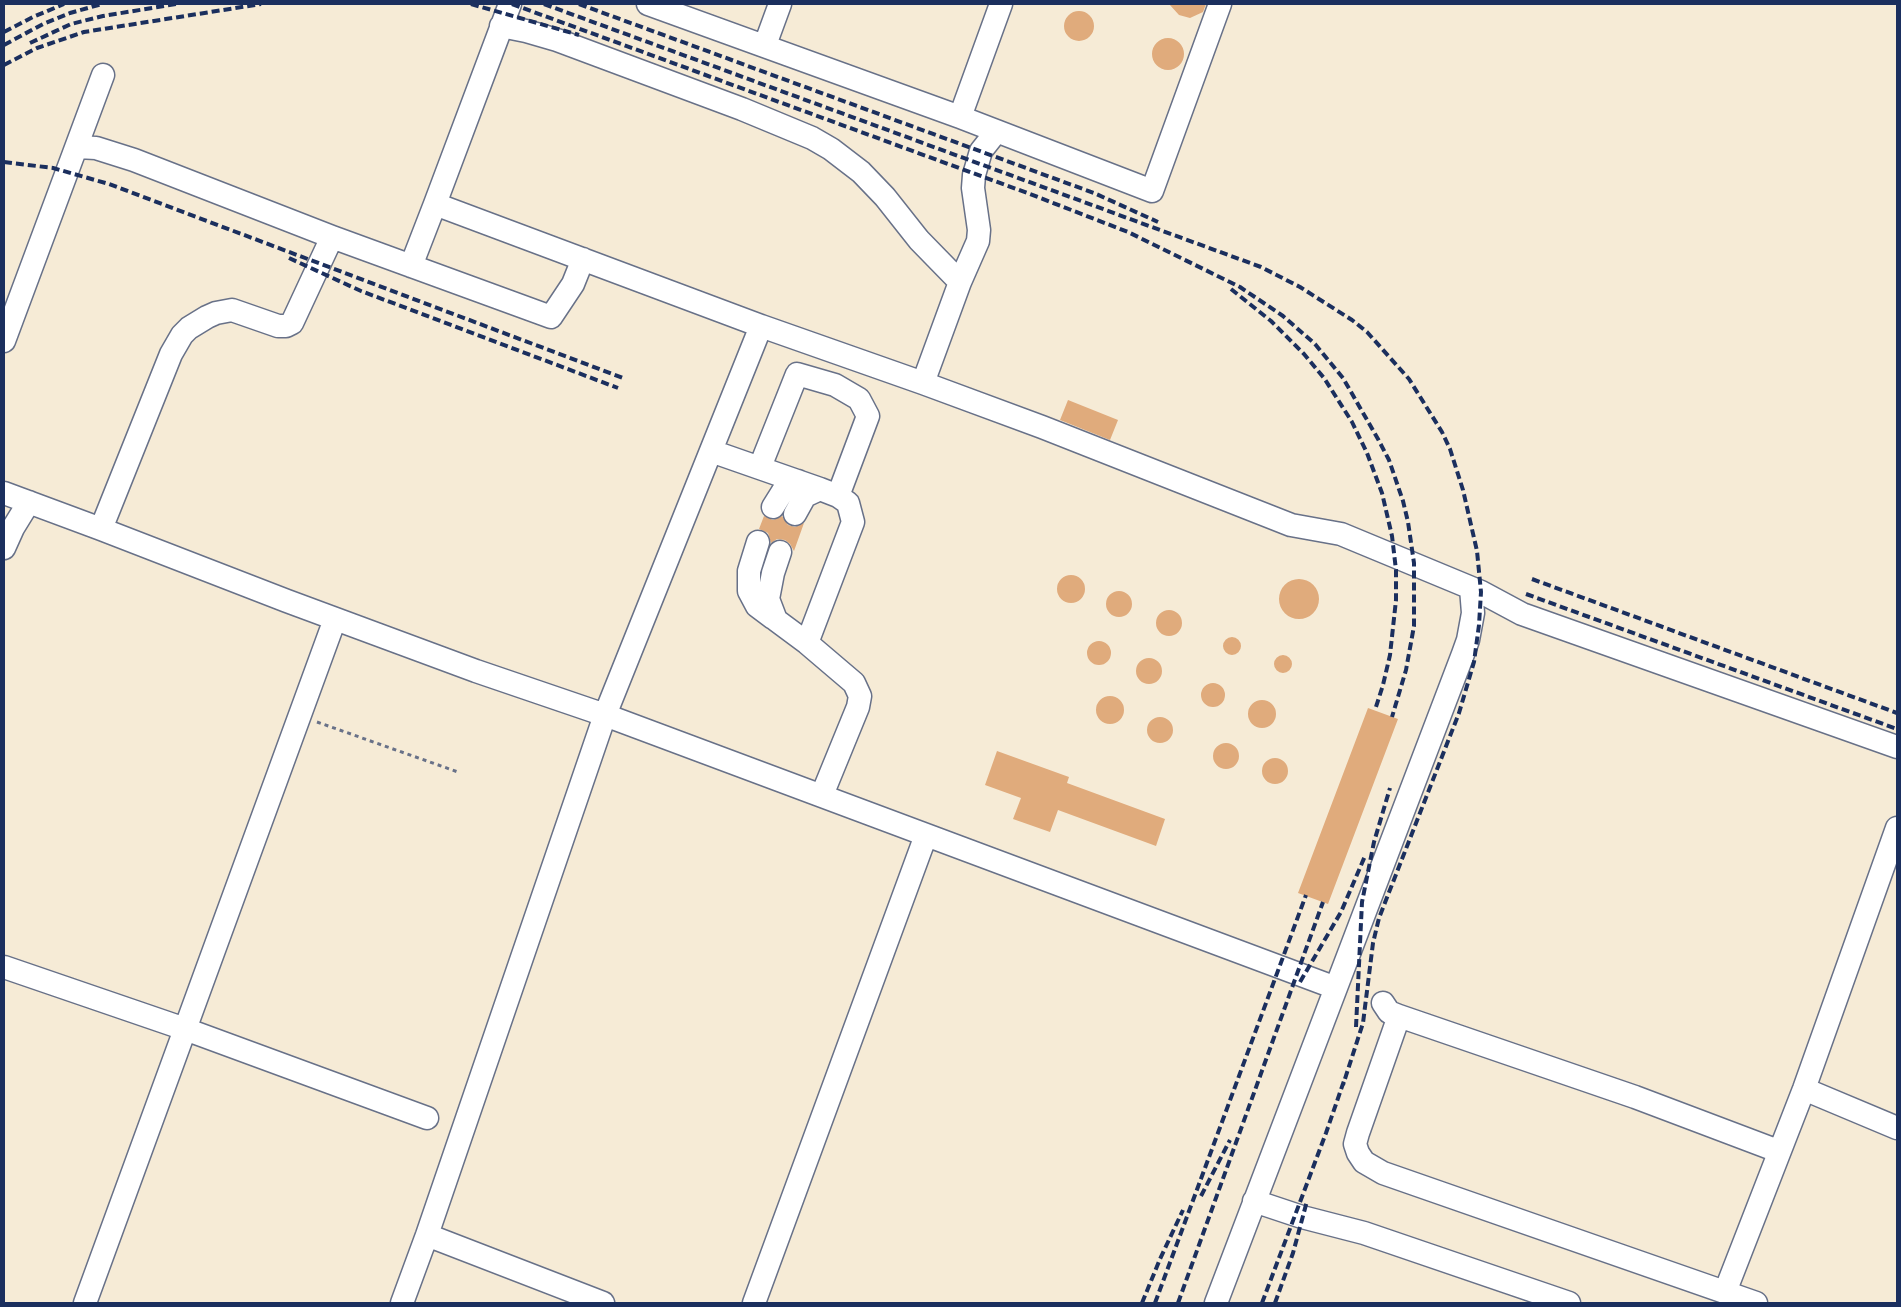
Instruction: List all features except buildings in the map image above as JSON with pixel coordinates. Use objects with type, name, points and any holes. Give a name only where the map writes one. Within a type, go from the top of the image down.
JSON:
[{"type":"lane","points":[[411,266],[510,4]]},
{"type":"lane","points":[[648,4],[960,117],[1152,191],[1220,4]]},
{"type":"lane","points":[[765,46],[780,4]]},
{"type":"lane","points":[[960,117],[1001,4]]},
{"type":"lane","points":[[501,26],[526,30],[557,40],[742,110],[819,142],[861,172],[885,197],[906,226],[960,282]]},
{"type":"lane","points":[[4,341],[103,75]]},
{"type":"lane","points":[[923,382],[960,282],[978,241],[979,230],[973,188],[977,163],[981,151],[996,132]]},
{"type":"lane","points":[[77,147],[96,148],[134,160],[411,266],[551,317],[573,284],[583,259]]},
{"type":"lane","points":[[436,204],[809,344],[923,382],[1291,525],[1341,534],[1471,588],[1522,614],[1897,747]]},
{"type":"lane","points":[[101,529],[171,354],[182,335],[188,328],[207,317],[232,310],[278,326],[286,326],[292,323],[332,236]]},
{"type":"lane","points":[[402,1303],[605,715],[760,326]]},
{"type":"lane","points":[[760,467],[809,344]]},
{"type":"lane","points":[[797,374],[835,385],[859,400],[868,416],[829,492]]},
{"type":"lane","points":[[711,451],[798,480],[829,492],[848,502],[853,522],[807,643]]},
{"type":"lane","points":[[772,507],[783,491],[798,480]]},
{"type":"lane","points":[[795,514],[805,496],[829,492]]},
{"type":"lane","points":[[4,493],[335,619],[476,671],[605,715],[1336,988]]},
{"type":"lane","points":[[4,548],[13,528],[29,502]]},
{"type":"lane","points":[[758,542],[749,571],[749,591],[757,606],[807,643],[854,683],[860,696],[858,707],[822,796]]},
{"type":"lane","points":[[776,620],[768,599],[773,573],[780,552]]},
{"type":"lane","points":[[1216,1303],[1464,654],[1473,613],[1471,588]]},
{"type":"lane","points":[[84,1303],[335,619]]},
{"type":"lane","points":[[1725,1292],[1778,1151],[1804,1089],[1897,828]]},
{"type":"lane","points":[[754,1303],[926,835]]},
{"type":"lane","points":[[4,967],[185,1029],[427,1118]]},
{"type":"lane","points":[[1756,1303],[1382,1173],[1364,1162],[1355,1144],[1391,1009],[1778,1151]]},
{"type":"lane","points":[[1804,1089],[1897,1128]]},
{"type":"lane","points":[[1254,1202],[1364,1233],[1570,1303]]},
{"type":"lane","points":[[427,1235],[603,1303]]},
{"type":"path","points":[[300,716],[458,772]]},
{"type":"railway","points":[[4,32],[64,4]]},
{"type":"railway","points":[[4,45],[43,24],[70,13],[102,4]]},
{"type":"railway","points":[[30,43],[71,24],[103,16],[176,4]]},
{"type":"railway","points":[[4,65],[37,48],[84,32],[261,4]]},
{"type":"railway","points":[[471,4],[579,35]]},
{"type":"railway","points":[[512,4],[1030,194],[1128,232],[1240,287],[1283,316],[1315,344],[1343,378],[1389,460],[1403,501],[1414,563],[1414,626],[1406,670],[1392,717]]},
{"type":"railway","points":[[544,4],[1261,267],[1300,287],[1352,320],[1367,332],[1409,379],[1442,432],[1450,449],[1463,490],[1477,551],[1481,592],[1479,625],[1474,662],[1459,713],[1379,918],[1373,943],[1363,1023],[1343,1085]]},
{"type":"railway","points":[[579,4],[1094,193],[1158,222]]},
{"type":"railway","points":[[4,162],[53,168],[109,184],[623,378]]},
{"type":"railway","points":[[289,258],[361,291],[618,388]]},
{"type":"railway","points":[[1231,289],[1271,321],[1304,354],[1324,378],[1352,422],[1367,453],[1382,493],[1392,536],[1396,570],[1396,600],[1390,655],[1375,710]]},
{"type":"railway","points":[[1532,579],[1897,713]]},
{"type":"railway","points":[[1526,594],[1897,729]]},
{"type":"railway","points":[[1356,1027],[1362,902],[1374,842],[1390,788]]},
{"type":"railway","points":[[1300,982],[1341,912],[1365,856]]},
{"type":"railway","points":[[1155,1303],[1306,895]]},
{"type":"railway","points":[[1178,1303],[1323,902]]},
{"type":"railway","points":[[1262,1303],[1345,1078]]},
{"type":"railway","points":[[1201,1196],[1230,1140]]},
{"type":"railway","points":[[1275,1303],[1293,1253],[1307,1201]]},
{"type":"railway","points":[[1142,1303],[1183,1210]]}]
